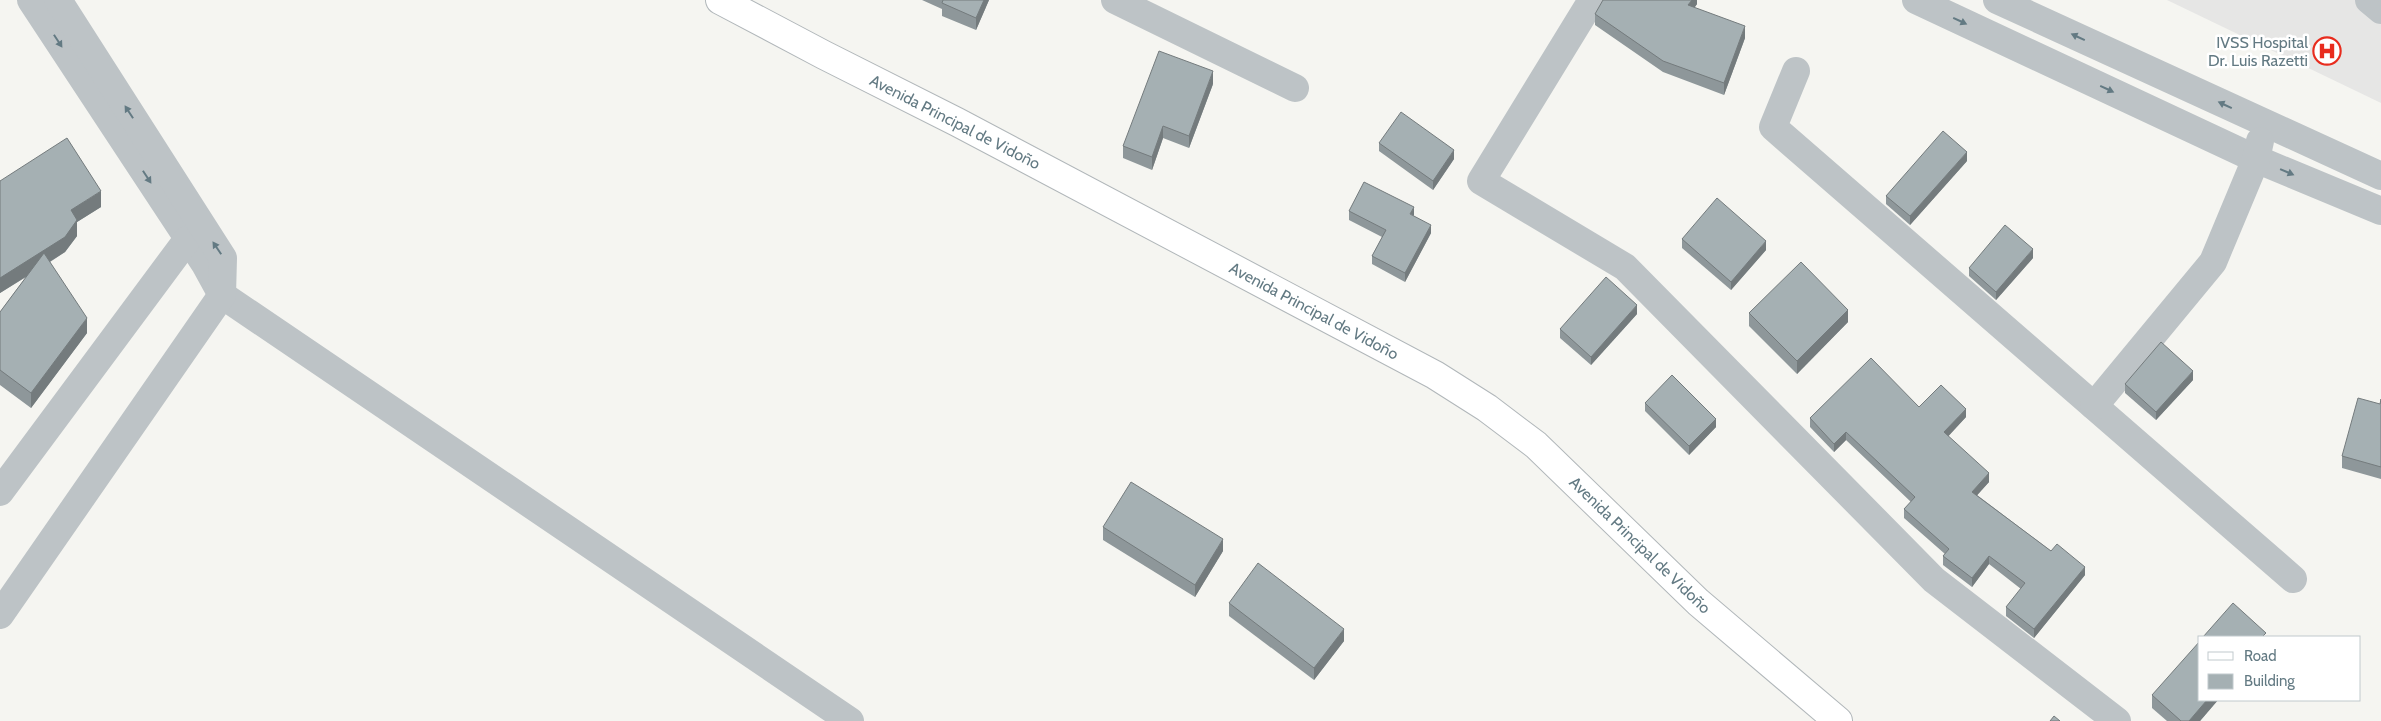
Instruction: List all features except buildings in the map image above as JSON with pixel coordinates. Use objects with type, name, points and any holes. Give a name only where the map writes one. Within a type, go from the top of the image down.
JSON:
[{"type":"main road","name":"Avenida Principal de Vidoño","points":[[720,0],[824,56],[957,122],[1409,362],[1487,408],[1536,445],[1698,602],[1838,721]]},
{"type":"street","points":[[31,0],[187,240],[205,264],[222,295],[850,721]]},
{"type":"street","points":[[0,615],[222,295],[223,258],[58,0]]},
{"type":"street","points":[[1115,0],[1295,88]]},
{"type":"street","points":[[1592,0],[1481,181],[1625,267],[1934,580],[2117,721]]},
{"type":"street","points":[[1916,0],[2256,159],[2381,211]]},
{"type":"street","points":[[1997,0],[2381,176]]},
{"type":"street","points":[[2369,0],[2381,10]]},
{"type":"street","points":[[1796,71],[1773,127],[2293,579]]},
{"type":"street","points":[[2094,406],[2213,262],[2256,159],[2265,123]]},
{"type":"street","points":[[0,492],[187,240]]},
{"type":"shaded area","name":"IVSS Hospital Dr. Luis Razetti","points":[[2167,0],[2381,0],[2381,103]]},
{"type":"place","name":"IVSS Hospital Dr. Luis Razetti","points":[[2327,51]]}]
